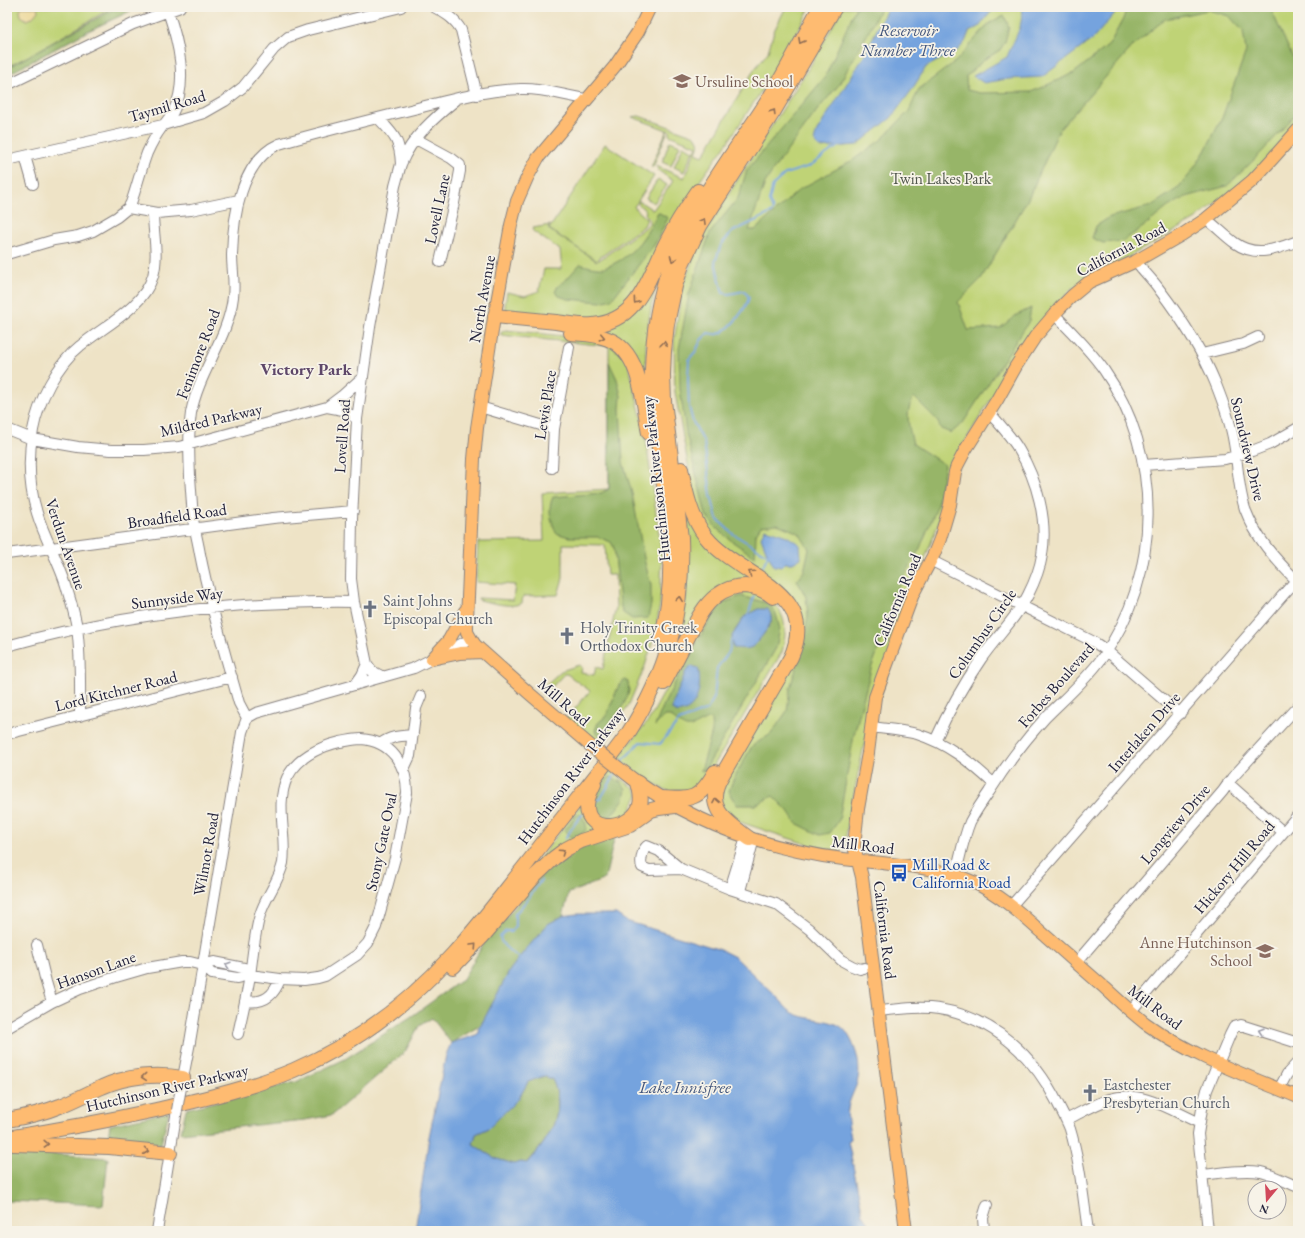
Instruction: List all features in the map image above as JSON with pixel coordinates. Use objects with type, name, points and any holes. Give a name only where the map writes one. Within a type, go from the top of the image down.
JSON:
[{"type":"highway","name":"Hutchinson River Parkway","points":[[7,1130],[61,1121],[220,1088],[265,1073],[307,1054],[348,1032],[386,1005],[422,975],[438,959],[469,923],[621,730],[650,675],[665,625],[669,598],[671,559],[652,372],[655,330],[663,290],[676,252],[692,217],[772,94],[820,7]]},
{"type":"highway","name":"Hutchinson River Parkway","points":[[7,1138],[116,1119],[252,1086],[295,1069],[337,1048],[366,1030],[404,1002],[454,953],[625,738],[647,702],[663,664],[675,624],[680,596],[682,561],[681,538],[664,401],[663,364],[669,311],[679,275],[688,250],[707,215],[774,111],[835,7]]},
{"type":"highway","points":[[494,320],[587,325],[607,322],[627,312],[639,297],[666,242],[689,205],[727,149],[772,94]]},
{"type":"highway","points":[[494,320],[599,336],[610,339],[620,345],[632,359],[637,372],[653,454],[666,504]]},
{"type":"highway","points":[[663,364],[684,485],[690,507],[697,522],[706,537],[721,552],[773,588],[782,596],[790,606],[796,622],[797,640],[791,657],[721,777],[716,789],[714,799],[720,814],[726,821],[750,839]]},
{"type":"highway","points":[[625,738],[652,706],[697,621],[706,606],[716,596],[727,590],[747,586],[764,591],[778,602],[785,611],[789,622],[790,639],[787,650],[708,784],[702,792],[692,797],[681,799],[661,798]]},
{"type":"highway","points":[[601,769],[587,804],[591,819],[596,824],[607,826],[618,825],[635,815],[640,808],[641,801],[636,781]]},
{"type":"highway","points":[[366,1030],[403,1008],[443,976],[482,937],[541,869],[566,849],[581,841],[630,825],[651,810],[675,806]]},
{"type":"highway","points":[[7,1120],[54,1108],[102,1087],[126,1079],[154,1076],[173,1076],[182,1078]]},
{"type":"highway","points":[[7,1143],[109,1147],[170,1153]]},
{"type":"main road","name":"North Avenue","points":[[470,639],[466,625],[474,459],[480,407],[512,220],[522,188],[538,158],[625,52],[638,32],[650,7]]},
{"type":"main road","name":"California Road","points":[[906,1231],[862,877],[854,846],[855,829],[868,753],[875,697],[913,594],[930,560],[944,526],[950,505],[957,466],[1026,350],[1035,337],[1072,296],[1089,282],[1136,261],[1206,219],[1252,181],[1298,130]]},
{"type":"main road","points":[[432,659],[449,640],[467,608]]},
{"type":"main road","name":"Mill Road","points":[[470,639],[592,747],[636,781],[675,806],[750,839],[789,850],[819,856],[943,872],[969,880],[989,890],[1011,906],[1145,1023],[1190,1050],[1298,1097]]},
{"type":"main road","points":[[432,659],[460,653],[483,652]]},
{"type":"street","points":[[7,85],[133,24],[180,7]]},
{"type":"street","name":"Taymil Road","points":[[7,160],[163,125],[204,113],[225,101],[246,84],[274,49],[288,38],[308,30],[401,7]]},
{"type":"street","points":[[438,8],[453,20],[461,30],[477,95]]},
{"type":"street","points":[[9,254],[54,240],[78,236],[93,231],[111,221],[132,203],[147,153],[163,125],[171,116],[177,100],[182,73],[168,11]]},
{"type":"street","points":[[457,98],[522,89],[545,91],[587,99]]},
{"type":"street","name":"Fenimore Road","points":[[247,718],[240,706],[207,587],[195,528],[191,495],[188,444],[191,414],[199,384],[224,332],[231,310],[234,286],[232,256],[233,233],[239,200],[253,167],[259,158],[270,148],[298,138],[457,98]]},
{"type":"street","name":"Lovell Road","points":[[367,664],[354,602],[351,579],[357,419],[370,327],[395,186],[401,165],[416,139],[431,121],[457,98]]},
{"type":"street","name":"Lovell Road","points":[[378,118],[392,132],[399,144],[401,165]]},
{"type":"street","name":"Lovell Lane","points":[[416,139],[451,158],[460,165],[454,203],[440,262]]},
{"type":"street","points":[[25,156],[33,184]]},
{"type":"street","points":[[128,208],[157,213],[191,210],[239,200]]},
{"type":"street","name":"Verdun Avenue","points":[[80,716],[80,680],[77,628],[67,588],[37,514],[30,470],[33,428],[44,397],[52,381],[65,362],[78,347],[133,306],[145,291],[152,278],[155,266],[156,254],[153,213]]},
{"type":"street","points":[[1206,219],[1235,243],[1247,250],[1261,252],[1268,251],[1278,249],[1298,241]]},
{"type":"street","name":"Soundview Drive","points":[[1136,261],[1172,307],[1195,340],[1223,403],[1234,443],[1242,498],[1253,527],[1268,550],[1297,579]]},
{"type":"street","name":"Forbes Boulevard","points":[[955,876],[966,833],[971,821],[1010,760],[1045,718],[1083,680],[1107,651],[1131,603],[1139,580],[1144,555],[1148,517],[1148,499],[1144,465],[1132,422],[1108,377],[1093,355],[1054,315]]},
{"type":"street","points":[[1202,354],[1243,344],[1258,337]]},
{"type":"street","name":"Lewis Place","points":[[552,468],[554,429],[569,347]]},
{"type":"street","name":"Mildred Parkway","points":[[7,429],[32,439],[78,447],[130,450],[179,447],[327,406],[343,395],[363,376]]},
{"type":"street","points":[[327,406],[343,410],[357,419]]},
{"type":"street","points":[[480,407],[554,429]]},
{"type":"street","name":"Columbus Circle","points":[[935,741],[951,707],[970,675],[987,650],[1022,606],[1034,581],[1042,556],[1042,516],[1034,481],[1019,449],[989,412]]},
{"type":"street","points":[[1144,465],[1225,459],[1270,444],[1298,428]]},
{"type":"street","name":"Broadfield Road","points":[[7,554],[273,518],[353,511]]},
{"type":"street","points":[[930,560],[1094,642],[1107,651],[1180,714]]},
{"type":"street","name":"Interlaken Drive","points":[[1011,906],[1297,579]]},
{"type":"street","name":"Sunnyside Way","points":[[7,646],[77,628],[141,616],[283,602],[354,602]]},
{"type":"street","points":[[247,718],[256,713],[414,668],[470,639]]},
{"type":"street","points":[[367,664],[372,671],[383,677]]},
{"type":"street","points":[[355,685],[367,664]]},
{"type":"street","name":"Lord Kitchner Road","points":[[7,734],[232,677]]},
{"type":"street","points":[[404,769],[410,756],[416,708],[422,696]]},
{"type":"street","name":"Longview Drive","points":[[1076,963],[1223,791],[1232,778],[1298,706]]},
{"type":"street","name":"Wilmot Road","points":[[157,1231],[242,732],[247,718]]},
{"type":"street","points":[[871,727],[916,734],[935,741],[959,754],[994,784]]},
{"type":"street","points":[[380,744],[386,739],[394,736],[413,735]]},
{"type":"street","name":"Stony Gate Oval","points":[[202,965],[212,974],[237,978],[250,975],[280,979],[304,980],[325,976],[364,948],[376,927],[385,897],[398,844],[407,793],[404,769],[392,752],[380,744],[370,740],[360,739],[331,744],[316,750],[304,758],[293,769],[287,779],[283,791],[282,802],[284,845],[283,863],[260,913],[250,975]]},
{"type":"street","points":[[1228,783],[1283,832]]},
{"type":"street","name":"Hickory Hill Road","points":[[1131,1011],[1298,815]]},
{"type":"street","points":[[735,890],[742,867],[752,846],[750,839]]},
{"type":"street","points":[[681,869],[776,904],[809,929],[840,960],[860,969],[864,968]]},
{"type":"street","points":[[37,945],[52,1002]]},
{"type":"street","name":"Hanson Lane","points":[[7,1028],[52,1002],[91,985],[147,968],[182,962],[202,965]]},
{"type":"street","points":[[238,1034],[250,975]]},
{"type":"street","points":[[245,1000],[254,1001],[267,998],[277,988],[280,979]]},
{"type":"street","points":[[879,1011],[907,1008],[938,1009],[969,1017],[989,1026],[1005,1037],[1029,1059],[1049,1086],[1069,1127],[1076,1152],[1088,1231]]},
{"type":"street","points":[[1208,1231],[1199,1143],[1200,1123],[1207,1090],[1230,1035],[1234,1027],[1237,1025],[1245,1025],[1298,1043]]},
{"type":"street","points":[[1279,1089],[1287,1074],[1298,1062]]},
{"type":"street","points":[[1066,1120],[1110,1099],[1126,1096],[1154,1102],[1200,1123]]},
{"type":"street","points":[[1202,1175],[1259,1172],[1298,1187]]},
{"type":"street","points":[[984,1231],[983,1218],[987,1205]]},
{"type":"green space","points":[[7,7],[113,7],[7,67]]},
{"type":"green space","points":[[117,7],[139,7],[88,31],[7,75],[7,68]]},
{"type":"green space","points":[[786,7],[810,7],[769,79],[732,136],[697,185],[635,296],[611,316],[593,320],[506,310],[505,305],[507,292],[525,296],[539,291],[544,269],[562,269],[560,250],[534,232],[532,230],[533,228],[550,225],[548,229],[597,261],[549,229],[605,144],[654,176],[634,207],[647,219],[644,226],[599,258],[598,261],[646,227],[649,223],[649,218],[645,214],[646,211],[638,204],[639,201],[653,210],[673,181],[659,171],[656,166],[684,178],[697,146],[669,135],[670,131],[668,130],[653,167],[651,167],[667,130],[632,117],[639,116],[695,136],[698,140],[698,148],[696,153],[703,156],[754,70],[768,52],[774,31]]},
{"type":"green space","name":"Twin Lakes Park","points":[[843,7],[1298,7],[1298,120],[1259,168],[1196,219],[1071,289],[1038,325],[998,387],[950,469],[940,519],[924,561],[864,745],[848,822],[846,836],[847,846],[842,850],[836,851],[815,847],[737,821],[725,812],[721,804],[720,789],[775,697],[798,609],[710,535],[701,518],[693,492],[675,392],[674,341],[682,288],[698,245],[812,63]]},
{"type":"green space","name":"Twin Lakes Park","points":[[856,7],[881,7],[838,86],[819,108],[765,183],[749,230],[755,230],[800,189],[853,160],[882,139],[909,111],[919,89],[956,61],[982,31],[993,21],[1004,15],[1009,27],[1005,42],[1000,50],[984,60],[966,76],[967,90],[980,93],[1031,92],[1074,73],[1109,45],[1123,19],[1127,7],[1270,7],[1292,56],[1298,62],[1298,112],[1261,153],[1227,186],[1186,197],[1168,207],[1123,241],[1103,243],[1092,238],[1096,226],[1110,217],[1151,206],[1177,189],[1190,174],[1205,151],[1222,118],[1246,51],[1243,31],[1229,16],[1208,10],[1165,19],[1133,46],[1059,130],[1028,199],[981,279],[958,302],[968,330],[1000,328],[1015,316],[1031,308],[1029,321],[963,423],[951,433],[941,429],[937,420],[914,397],[909,408],[908,420],[913,444],[945,465],[937,507],[920,548],[892,599],[892,612],[871,669],[854,735],[839,820],[830,833],[820,835],[796,823],[788,811],[773,796],[755,805],[737,805],[729,791],[733,780],[752,746],[771,734],[787,711],[790,688],[800,656],[808,616],[806,597],[797,580],[804,571],[809,549],[799,533],[777,524],[761,526],[756,534],[755,557],[716,528],[706,515],[686,433],[680,389],[679,349],[689,294],[710,233],[738,198],[747,170],[825,77]]},
{"type":"green space","points":[[670,141],[680,145],[671,166],[662,162]]},
{"type":"green space","points":[[683,146],[693,151],[684,172],[674,167]]},
{"type":"green space","points":[[658,179],[667,185],[654,203],[646,198]]},
{"type":"green space","points":[[658,212],[668,218],[655,244],[612,299],[601,302],[568,299],[559,296],[555,292],[558,286],[564,282],[580,264],[595,268],[604,268],[628,255],[650,228]]},
{"type":"green space","points":[[657,278],[646,344],[645,386],[640,372],[592,329],[607,326]]},
{"type":"green space","points":[[506,330],[592,339],[608,343],[627,358],[645,433],[662,556],[660,604],[655,634],[645,666],[630,702],[604,746],[566,719],[590,691],[567,674],[564,674],[545,694],[540,690],[561,671],[579,665],[582,667],[581,673],[594,675],[596,667],[603,669],[616,607],[615,575],[607,575],[605,545],[563,544],[563,578],[558,595],[523,596],[522,603],[518,605],[501,604],[479,600],[478,598],[513,600],[515,585],[476,582],[478,542],[544,541],[542,493],[609,489],[609,346],[500,335]]},
{"type":"green space","points":[[609,362],[617,379],[621,396],[620,409],[623,462],[632,493],[645,563],[651,585],[651,604],[648,618],[632,619],[622,612],[614,548],[611,542],[598,537],[569,537],[556,533],[550,515],[550,507],[553,497],[601,493],[609,489]]},
{"type":"green space","points":[[684,505],[692,521],[762,585],[734,584],[682,640],[678,638],[686,597],[688,568]]},
{"type":"green space","points":[[747,591],[763,595],[777,606],[781,613],[785,627],[782,652],[702,785],[692,791],[681,793],[670,791],[658,786],[647,780],[618,757],[649,720],[706,616],[723,598]]},
{"type":"green space","points":[[741,596],[767,603],[776,614],[780,629],[776,648],[705,770],[701,771],[712,732],[711,720],[708,719],[688,727],[670,716],[664,716],[655,726],[664,704],[688,657],[715,612],[723,603]],"holes":[[[758,609],[771,616],[771,623],[763,635],[734,632],[744,617]]]},
{"type":"green space","points":[[625,680],[628,682],[629,691],[625,703],[601,735],[596,734],[595,730],[598,723],[606,716],[619,685]]},
{"type":"green space","points":[[609,770],[634,788],[638,794],[628,816],[599,822],[590,801]]},
{"type":"green space","points":[[610,777],[622,783],[626,789],[624,799],[611,816],[605,818],[596,815],[596,798],[601,784]]},
{"type":"green space","points":[[585,799],[596,828],[491,922]]},
{"type":"green space","points":[[579,813],[585,821],[586,827],[583,833],[574,838],[569,836],[565,830]]},
{"type":"green space","points":[[615,835],[605,879],[569,893],[563,916],[548,924],[522,954],[510,970],[481,1025],[451,1043],[432,1018],[419,1026],[405,1052],[332,1115],[305,1120],[181,1133],[186,1109],[296,1082],[345,1059],[412,1016],[463,979],[484,943],[554,861],[573,850]]},
{"type":"green space","points":[[544,1076],[552,1079],[556,1091],[558,1103],[556,1114],[549,1135],[527,1163],[520,1162],[514,1164],[497,1159],[473,1144],[476,1134],[489,1128],[519,1098],[528,1082]]},
{"type":"green space","points":[[169,1112],[161,1144],[107,1143],[110,1125]]},
{"type":"green space","points":[[27,1152],[108,1158],[103,1205],[8,1201],[7,1153]]},
{"type":"sand","points":[[22,7],[37,7],[38,11],[32,18],[27,20],[21,16],[20,11]]},
{"type":"water","name":"Reservoir Number Three","points":[[888,7],[998,7],[990,13],[979,27],[969,32],[965,42],[958,50],[926,67],[911,91],[891,118],[857,145],[820,148],[814,140],[817,131],[863,58]]},
{"type":"water","name":"Reservoir Number Three","points":[[1021,7],[1118,7],[1115,13],[1093,39],[1042,77],[1008,79],[984,83],[973,76],[1007,57],[1020,27],[1022,14]]},
{"type":"water","points":[[765,529],[787,536],[800,545],[801,558],[793,563],[785,563],[781,567],[774,566],[761,537]]},
{"type":"water","points":[[758,609],[768,609],[771,615],[771,621],[766,631],[752,647],[745,649],[733,648],[732,636],[744,617]]},
{"type":"water","points":[[692,666],[698,668],[700,681],[698,694],[692,706],[687,710],[675,712],[672,710],[673,703],[686,671]]},
{"type":"water","name":"Lake Innisfree","points":[[577,914],[616,914],[626,921],[721,950],[735,957],[782,1002],[786,1008],[792,1012],[806,1018],[836,1024],[844,1029],[854,1047],[859,1067],[857,1083],[850,1099],[848,1109],[851,1139],[848,1141],[863,1215],[873,1231],[415,1231],[429,1137],[446,1055],[451,1043],[479,1033],[478,1029],[510,970],[548,924],[563,916]],"holes":[[[544,1076],[552,1079],[558,1102],[554,1124],[543,1144],[528,1163],[520,1162],[514,1164],[497,1159],[473,1144],[476,1134],[489,1128],[519,1098],[528,1082]]]},
{"type":"waterway","points":[[762,568],[768,555],[733,534],[717,519],[711,496],[704,442],[693,422],[689,407],[689,359],[696,351],[701,340],[708,333],[718,334],[722,332],[732,324],[748,302],[749,297],[744,291],[729,294],[723,293],[715,262],[721,245],[732,232],[771,213],[773,210],[769,201],[773,185],[785,174],[810,166],[838,147]]},
{"type":"waterway","points":[[748,616],[754,596]]},
{"type":"waterway","points":[[621,764],[640,742],[660,744],[679,721],[707,710],[714,698],[717,668],[729,652],[731,641],[733,640]]},
{"type":"waterway","points":[[593,802],[601,798],[617,771]]},
{"type":"waterway","points":[[565,839],[583,814]]},
{"type":"waterway","points":[[519,958],[502,943],[500,937],[506,931],[512,931],[515,926],[515,914],[528,899],[541,880]]},
{"type":"place","name":"Ursuline School","points":[[682,81]]},
{"type":"place","name":"Saint Johns Episcopal Church","points":[[370,609]]},
{"type":"place","name":"Holy Trinity Greek Orthodox Church","points":[[567,636]]},
{"type":"place","name":"Mill Road & California Road","points":[[899,873]]},
{"type":"place","name":"Anne Hutchinson School","points":[[1265,951]]},
{"type":"place","name":"Eastchester Presbyterian Church","points":[[1090,1093]]},
{"type":"district","name":"Victory Park","points":[[306,369]]}]
